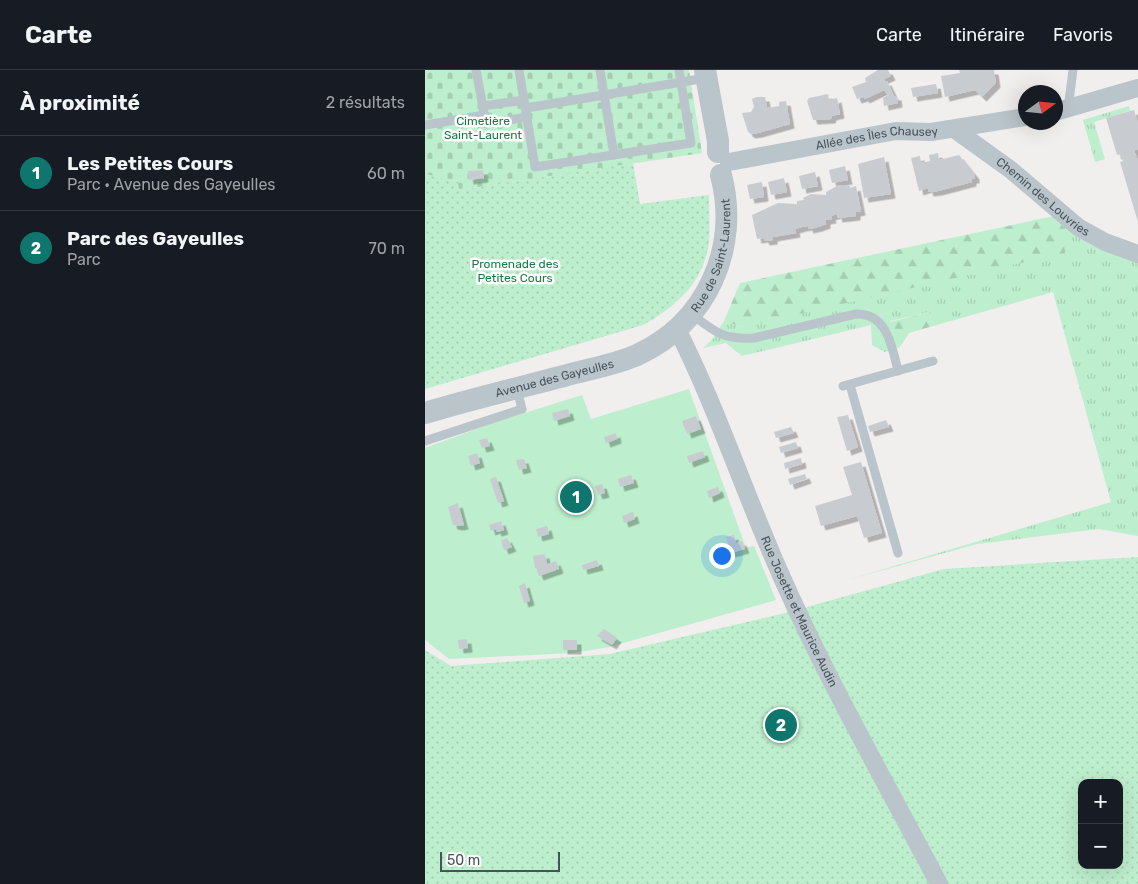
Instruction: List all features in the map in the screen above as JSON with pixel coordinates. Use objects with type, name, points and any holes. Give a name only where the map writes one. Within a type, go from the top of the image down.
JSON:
[{"type":"street","name":"Rue de Saint-Laurent","points":[[683,321],[713,282],[723,256],[727,231],[723,163],[706,74]]},
{"type":"street","points":[[1063,110],[1138,88]]},
{"type":"street","name":"Allée des Îles Chausey","points":[[723,163],[896,131],[919,133],[1018,118]]},
{"type":"street","name":"Chemin des Louvries","points":[[953,129],[1011,170],[1078,228],[1105,242],[1138,254]]},
{"type":"street","name":"Avenue des Gayeulles","points":[[425,413],[636,355],[661,342],[683,321]]},
{"type":"street","name":"Rue Josette et Maurice Audin","points":[[683,321],[701,381],[779,572],[812,644],[939,884]]},
{"type":"lane","points":[[476,70],[486,124],[525,108]]},
{"type":"lane","points":[[519,70],[535,167],[691,143],[679,70]]},
{"type":"lane","points":[[600,70],[614,154]]},
{"type":"lane","points":[[1063,106],[1073,70]]},
{"type":"lane","points":[[425,125],[484,111],[525,108],[681,82],[706,74]]},
{"type":"lane","points":[[683,321],[720,336],[740,339],[755,338],[867,313],[874,316],[881,323],[893,350],[898,371]]},
{"type":"lane","points":[[898,553],[847,386],[933,361]]},
{"type":"lane","points":[[425,441],[522,409],[516,387]]},
{"type":"green space","name":"Cimetière Saint-Laurent","points":[[425,70],[689,70],[702,153],[459,190],[457,182],[425,174]]},
{"type":"green space","points":[[1129,106],[1130,111],[1094,122],[1105,159],[1095,162],[1083,120]]},
{"type":"green space","name":"Promenade des Petites Cours","points":[[633,163],[640,204],[709,195],[709,241],[706,255],[702,268],[687,291],[667,310],[643,325],[425,389],[425,174],[458,182],[459,190]]},
{"type":"green space","points":[[1054,216],[1138,261],[1138,536],[1099,529],[977,544],[847,580],[1111,502],[1053,292],[933,326],[929,312],[890,321],[895,341],[900,347],[885,352],[872,345],[871,325],[742,356],[726,343],[703,348],[712,340],[724,321],[742,327]]},
{"type":"green space","points":[[1054,216],[1067,231],[1064,253],[742,327],[724,321],[740,283]]},
{"type":"green space","points":[[929,312],[933,326],[909,333],[900,347],[895,341],[890,322]]},
{"type":"green space","points":[[689,389],[746,548],[754,546],[776,600],[609,647],[573,653],[449,659],[425,640],[425,448],[490,424],[582,395],[591,419]]},
{"type":"green space","points":[[1138,557],[1138,884],[425,884],[425,650],[451,666],[610,654],[785,613],[944,569]]},
{"type":"building","points":[[878,70],[888,70],[891,76],[884,79],[885,82],[887,81],[894,96],[897,96],[898,103],[884,106],[883,98],[888,95],[884,90],[865,99],[864,97],[857,99],[852,87],[866,82],[865,78]]},
{"type":"building","points":[[959,70],[994,70],[996,83],[982,97],[975,90],[945,97],[941,76],[960,73]]},
{"type":"building","points":[[936,84],[938,93],[913,97],[911,88]]},
{"type":"building","points":[[828,94],[829,100],[837,98],[840,114],[832,116],[831,119],[813,120],[807,101],[809,98]]},
{"type":"building","points":[[765,97],[767,108],[779,106],[779,102],[786,101],[790,124],[758,133],[751,134],[748,132],[742,113],[751,112],[754,107],[752,99]]},
{"type":"building","points":[[1134,110],[1138,123],[1138,149],[1134,150],[1138,161],[1138,222],[1120,162],[1123,161],[1121,154],[1117,155],[1106,118]]},
{"type":"building","points":[[938,153],[939,160],[959,155],[975,175],[975,179],[972,179],[972,182],[938,191],[929,192],[928,188],[919,191],[911,158],[920,156],[921,163],[930,161],[929,155]]},
{"type":"building","points":[[884,157],[891,194],[864,198],[858,164]]},
{"type":"building","points":[[845,166],[848,180],[832,183],[829,170]]},
{"type":"building","points":[[483,170],[484,178],[469,180],[468,171]]},
{"type":"building","points":[[815,172],[818,186],[802,189],[799,176]]},
{"type":"building","points":[[784,178],[787,192],[771,195],[768,182]]},
{"type":"building","points":[[762,182],[764,197],[750,199],[747,185]]},
{"type":"building","points":[[837,186],[850,186],[850,188],[856,186],[861,211],[856,212],[856,216],[838,218],[837,214],[831,216],[832,219],[826,220],[826,224],[818,227],[809,229],[808,226],[795,229],[796,233],[773,237],[773,240],[757,239],[752,215],[778,203],[797,204],[797,201],[804,200],[803,198],[811,194],[826,195],[826,192]]},
{"type":"building","points":[[568,409],[570,416],[554,421],[552,413]]},
{"type":"building","points":[[848,415],[858,447],[847,451],[837,417]]},
{"type":"building","points":[[696,416],[701,429],[687,434],[682,421]]},
{"type":"building","points":[[886,420],[889,427],[870,432],[868,426]]},
{"type":"building","points":[[791,427],[794,433],[776,438],[774,432]]},
{"type":"building","points":[[616,433],[617,439],[606,443],[604,437]]},
{"type":"building","points":[[487,438],[490,446],[482,448],[479,440]]},
{"type":"building","points":[[796,442],[798,448],[781,453],[779,447]]},
{"type":"building","points":[[703,451],[705,457],[689,463],[687,456]]},
{"type":"building","points":[[477,453],[480,463],[471,466],[468,456]]},
{"type":"building","points":[[801,458],[802,464],[785,469],[784,463]]},
{"type":"building","points":[[524,459],[527,468],[519,470],[516,460]]},
{"type":"building","points":[[861,462],[882,533],[864,538],[857,516],[821,526],[815,506],[852,495],[843,467]]},
{"type":"building","points":[[805,474],[807,479],[790,485],[788,479]]},
{"type":"building","points":[[631,475],[634,483],[620,487],[618,479]]},
{"type":"building","points":[[496,477],[504,501],[498,503],[490,479]]},
{"type":"building","points":[[602,484],[605,493],[598,495],[595,486]]},
{"type":"building","points":[[718,487],[720,493],[709,498],[707,491]]},
{"type":"building","points":[[458,503],[464,525],[459,526],[453,525],[448,507]]},
{"type":"building","points":[[633,512],[635,519],[624,523],[622,516]]},
{"type":"building","points":[[501,521],[504,530],[497,532],[496,529],[491,531],[489,525]]},
{"type":"building","points":[[547,526],[549,534],[538,537],[536,529]]},
{"type":"building","points":[[734,535],[736,543],[742,541],[745,549],[731,553],[726,537]]},
{"type":"building","points":[[507,538],[512,547],[504,550],[501,541]]},
{"type":"building","points":[[545,554],[547,564],[556,561],[559,569],[539,576],[535,568],[533,556]]},
{"type":"building","points":[[597,560],[599,566],[583,570],[582,565]]},
{"type":"building","points":[[525,583],[530,601],[524,603],[519,586]]},
{"type":"building","points":[[604,629],[617,638],[612,645],[597,636]]},
{"type":"building","points":[[467,639],[468,648],[459,649],[458,640]]},
{"type":"building","points":[[563,640],[577,640],[577,650],[563,650]]},
{"type":"place","name":"Les Petites Cours","points":[[576,497]]},
{"type":"place","name":"Parc des Gayeulles","points":[[781,725]]}]
